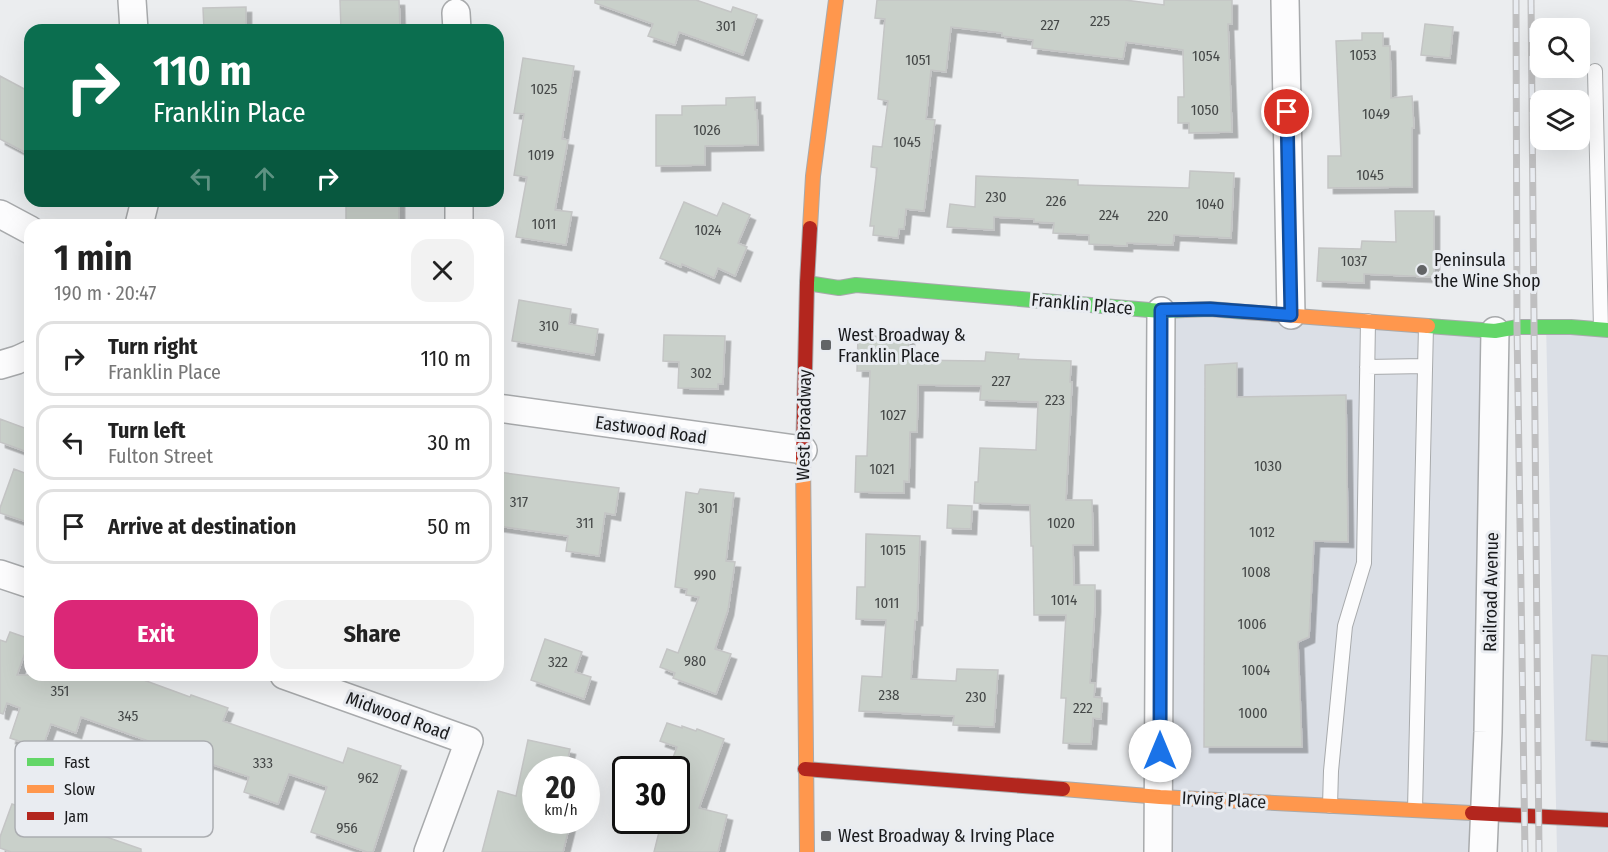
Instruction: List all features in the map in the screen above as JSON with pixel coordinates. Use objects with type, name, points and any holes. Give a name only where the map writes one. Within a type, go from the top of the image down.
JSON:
[{"type":"street","points":[[132,0],[134,24]]},
{"type":"street","name":"West Broadway","points":[[807,852],[803,450],[807,283],[813,176],[836,0]]},
{"type":"street","points":[[1285,0],[1291,315]]},
{"type":"street","points":[[0,214],[24,227]]},
{"type":"street","name":"Franklin Place","points":[[807,283],[839,288],[856,285],[1161,310],[1210,309],[1495,331],[1517,327],[1605,330]]},
{"type":"street","points":[[1158,852],[1161,310]]},
{"type":"street","name":"Railroad Avenue","points":[[1483,852],[1489,720],[1495,331]]},
{"type":"street","points":[[0,365],[24,357]]},
{"type":"street","name":"Eastwood Road","points":[[504,409],[803,450]]},
{"type":"street","points":[[0,574],[24,582]]},
{"type":"street","name":"Midwood Road","points":[[301,681],[469,741],[428,852]]},
{"type":"street","name":"Irving Place","points":[[806,769],[1160,797],[1608,820]]},
{"type":"lane","points":[[1595,71],[1605,330]]},
{"type":"lane","points":[[1330,806],[1331,771],[1345,626],[1364,563],[1368,321]]},
{"type":"lane","points":[[1415,810],[1426,326]]},
{"type":"lane","points":[[1367,367],[1425,366]]},
{"type":"shaded area","points":[[1161,311],[1495,331],[1490,852],[1157,852]]},
{"type":"shaded area","points":[[1546,321],[1608,325],[1608,852],[1557,852]]},
{"type":"building","points":[[340,0],[399,0],[400,24],[341,24]]},
{"type":"building","points":[[595,0],[696,0],[731,12],[733,7],[757,15],[743,55],[679,32],[675,45],[648,36],[653,24],[595,3]]},
{"type":"building","points":[[877,0],[1125,0],[1164,5],[1164,0],[1232,0],[1232,24],[1228,24],[1232,132],[1189,133],[1189,123],[1178,123],[1178,97],[1184,97],[1183,50],[1126,42],[1123,59],[1032,48],[1033,40],[1002,36],[1002,33],[951,27],[946,72],[931,70],[926,119],[935,120],[924,211],[906,209],[904,229],[899,229],[898,238],[873,235],[874,226],[870,226],[877,168],[871,167],[873,146],[882,147],[888,101],[878,99],[885,19],[875,18]]},
{"type":"building","points":[[246,7],[246,24],[204,24],[203,8]]},
{"type":"building","points":[[1425,24],[1453,27],[1450,58],[1421,55]]},
{"type":"building","points":[[1362,33],[1383,33],[1383,46],[1390,46],[1391,98],[1412,96],[1414,128],[1412,128],[1412,187],[1328,188],[1328,156],[1341,156],[1336,41],[1362,40]]},
{"type":"building","points":[[523,58],[574,66],[562,139],[568,140],[555,210],[572,212],[566,245],[516,237],[527,177],[514,175],[524,114],[514,113]]},
{"type":"building","points":[[0,76],[24,89],[24,152],[0,139]]},
{"type":"building","points":[[755,97],[758,145],[705,146],[705,165],[656,166],[656,115],[682,115],[682,106],[726,105],[726,98]]},
{"type":"building","points":[[1190,171],[1234,173],[1231,238],[1174,235],[1173,245],[1127,243],[1127,246],[1089,244],[1089,235],[1053,233],[1054,223],[1034,222],[1034,219],[994,217],[994,230],[947,227],[950,204],[975,207],[976,176],[1078,180],[1078,185],[1189,188]]},
{"type":"building","points":[[684,202],[717,216],[723,203],[750,215],[738,243],[747,247],[735,276],[718,268],[714,278],[682,264],[681,267],[660,258]]},
{"type":"building","points":[[346,207],[399,207],[399,219],[346,219]]},
{"type":"building","points":[[1395,211],[1434,211],[1434,274],[1432,277],[1364,274],[1364,283],[1317,281],[1319,248],[1361,249],[1362,241],[1396,242]]},
{"type":"building","points":[[519,300],[571,309],[569,324],[598,329],[594,355],[512,341]]},
{"type":"building","points":[[664,335],[725,336],[723,384],[718,384],[718,389],[678,388],[679,362],[663,361]]},
{"type":"building","points":[[858,336],[909,337],[908,360],[985,361],[986,352],[1019,354],[1018,359],[1071,361],[1066,500],[1092,500],[1093,545],[1073,545],[1074,585],[1095,585],[1090,683],[1095,683],[1094,697],[1102,698],[1101,719],[1093,718],[1091,744],[1063,743],[1066,698],[1061,698],[1066,615],[1034,615],[1030,505],[974,503],[980,448],[1036,450],[1038,402],[980,400],[981,386],[918,385],[917,432],[910,432],[909,482],[904,481],[904,493],[855,492],[856,456],[867,456],[870,371],[857,371]]},
{"type":"building","points":[[1237,363],[1237,397],[1346,395],[1348,542],[1314,541],[1309,637],[1298,642],[1302,747],[1204,747],[1205,365]]},
{"type":"building","points":[[0,419],[24,428],[24,451],[0,442]]},
{"type":"building","points":[[14,469],[24,473],[24,521],[0,513]]},
{"type":"building","points":[[504,473],[619,488],[615,515],[605,513],[599,556],[566,551],[568,536],[504,527]]},
{"type":"building","points":[[700,489],[734,493],[726,561],[735,562],[728,610],[715,649],[731,654],[716,694],[673,678],[675,673],[660,667],[667,649],[678,653],[699,597],[686,595],[687,589],[675,587],[686,492],[698,494]]},
{"type":"building","points":[[948,505],[972,506],[971,529],[947,528]]},
{"type":"building","points":[[866,534],[920,536],[917,620],[915,620],[911,679],[956,681],[957,669],[998,670],[994,727],[953,725],[954,716],[859,711],[862,676],[882,677],[886,620],[856,619],[857,587],[865,587]]},
{"type":"building","points":[[10,632],[24,637],[24,656],[17,675],[24,675],[24,681],[146,681],[228,708],[223,721],[343,763],[348,748],[401,766],[373,852],[367,852],[311,832],[327,787],[289,774],[278,804],[244,792],[249,777],[213,765],[213,741],[148,741],[81,717],[76,733],[51,724],[45,741],[19,741],[10,738],[20,708],[7,703],[3,714],[0,713],[0,640],[6,642]]},
{"type":"building","points":[[545,639],[582,652],[575,672],[591,677],[584,699],[531,680]]},
{"type":"building","points":[[1592,655],[1608,656],[1608,742],[1586,740]]},
{"type":"building","points":[[667,723],[696,731],[697,729],[724,739],[699,808],[727,815],[718,852],[654,852],[658,834],[690,834],[690,756],[674,756],[677,747],[660,741]]},
{"type":"building","points":[[528,740],[570,749],[568,756],[525,756]]},
{"type":"building","points":[[522,768],[522,834],[568,834],[563,852],[482,852],[498,791],[516,796]]},
{"type":"building","points":[[12,804],[15,805],[15,837],[107,837],[141,849],[141,852],[11,852],[0,848],[0,837]]},
{"type":"railway","points":[[1516,0],[1517,327],[1525,852]]},
{"type":"railway","points":[[1531,0],[1539,852]]},
{"type":"traffic: fast","points":[[807,283],[839,288],[856,285],[1161,311],[1210,309],[1245,312]]},
{"type":"traffic: fast","points":[[1428,326],[1495,331],[1517,327],[1608,330]]},
{"type":"traffic: slow","points":[[810,228],[813,176],[836,0]]},
{"type":"traffic: slow","points":[[1245,312],[1428,326]]},
{"type":"traffic: slow","points":[[803,458],[807,852]]},
{"type":"traffic: slow","points":[[1063,789],[1160,797],[1472,813]]},
{"type":"traffic: jam","points":[[803,458],[810,228]]},
{"type":"traffic: jam","points":[[805,769],[1063,789]]},
{"type":"traffic: jam","points":[[1472,813],[1608,820]]},
{"type":"place","name":"Peninsula the Wine Shop","points":[[1422,270]]},
{"type":"place","name":"West Broadway & Franklin Place","points":[[826,345]]},
{"type":"place","name":"West Broadway & Irving Place","points":[[826,836]]},
{"type":"route","points":[[1160,751],[1161,310],[1210,309],[1291,315],[1287,112]]}]
